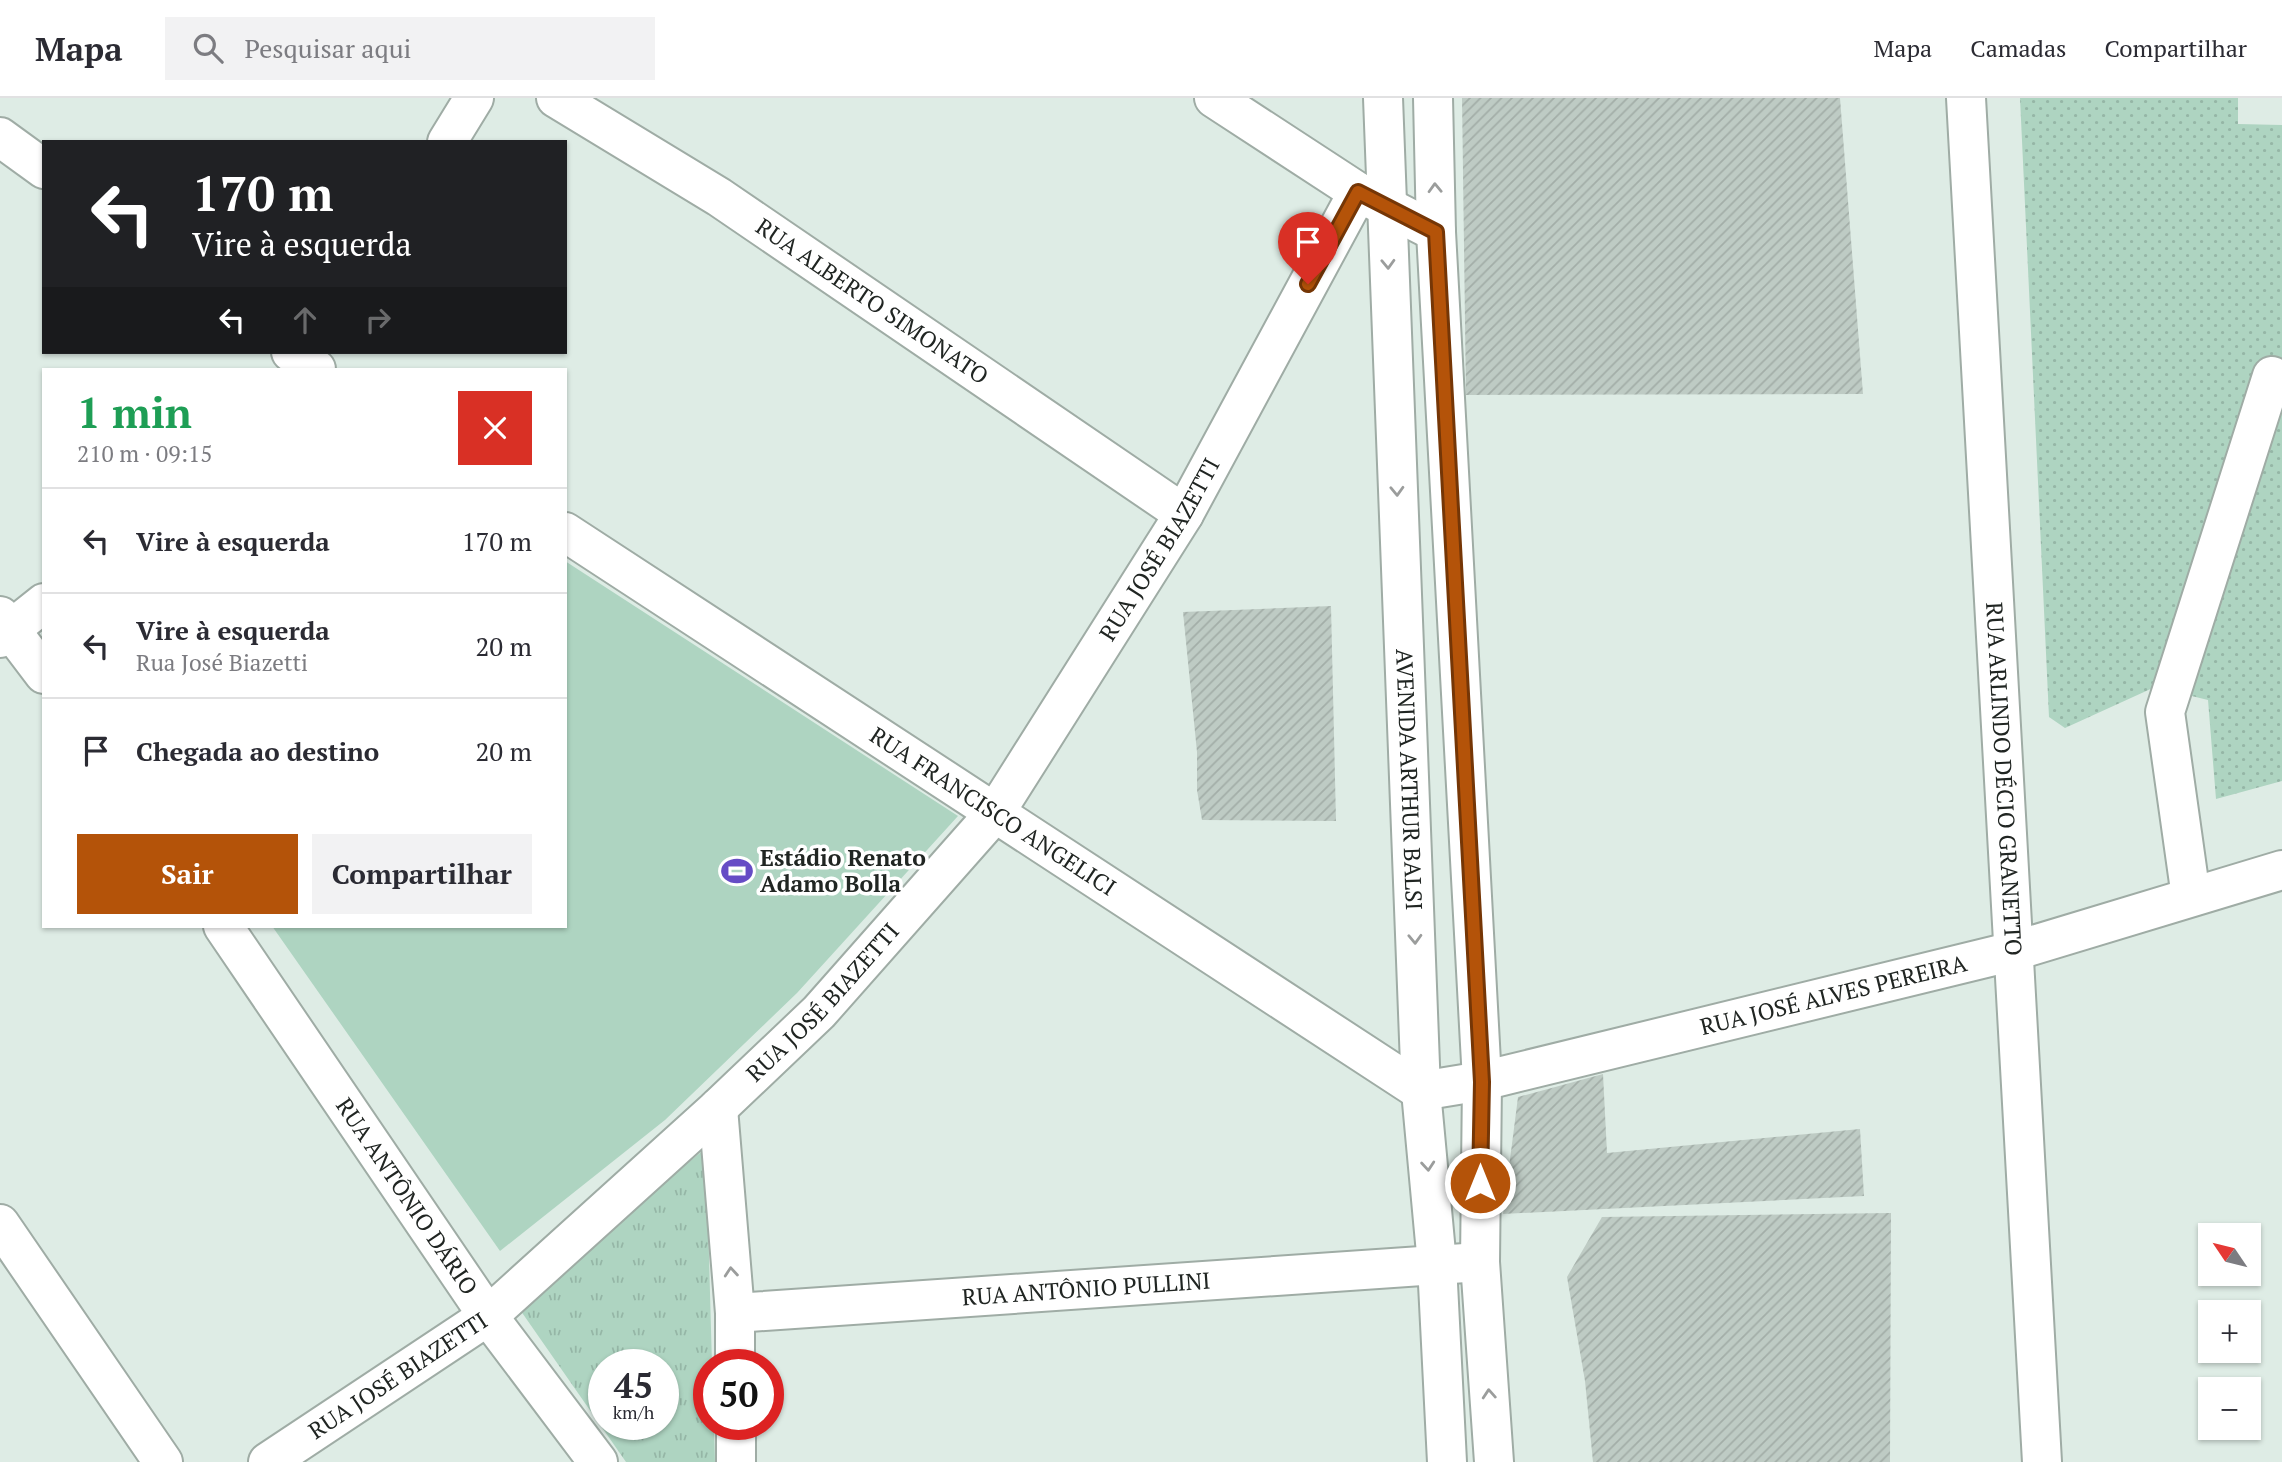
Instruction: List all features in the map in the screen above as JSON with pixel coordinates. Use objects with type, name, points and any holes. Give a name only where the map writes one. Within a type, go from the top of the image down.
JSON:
[{"type":"street","points":[[448,140],[474,98]]},
{"type":"street","name":"RUA ALBERTO SIMONATO","points":[[556,98],[719,197],[1184,514]]},
{"type":"street","points":[[1213,98],[1372,199],[1436,232]]},
{"type":"street","name":"AVENIDA ARTHUR BALSI","points":[[1383,98],[1372,199],[1410,819],[1421,1091],[1437,1264],[1447,1462]]},
{"type":"street","points":[[1433,98],[1436,232],[1482,1082],[1480,1262],[1494,1462]]},
{"type":"street","name":"RUA ARLINDO DÉCIO GRANETTO","points":[[1966,98],[2042,1462]]},
{"type":"street","points":[[0,137],[42,168]]},
{"type":"street","name":"RUA JOSÉ BIAZETTI","points":[[268,1462],[488,1316],[718,1108],[819,1012],[995,813],[1184,514],[1372,199]]},
{"type":"street","points":[[2191,897],[2165,712],[2272,376]]},
{"type":"street","name":"RUA FRANCISCO ANGELICI","points":[[567,533],[1421,1091]]},
{"type":"street","points":[[42,604],[3,628],[42,672]]},
{"type":"street","points":[[1410,819],[1468,820]]},
{"type":"street","name":"RUA JOSÉ ALVES PEREIRA","points":[[1421,1091],[1482,1082],[2014,951],[2282,870]]},
{"type":"street","name":"RUA ANTÔNIO DÁRIO","points":[[224,928],[488,1316],[598,1462]]},
{"type":"street","points":[[718,1108],[735,1313],[735,1349]]},
{"type":"street","points":[[0,1224],[163,1462]]},
{"type":"street","name":"RUA ANTÔNIO PULLINI","points":[[735,1313],[1480,1262]]},
{"type":"street","points":[[736,1440],[736,1462]]},
{"type":"green space","points":[[2020,98],[2238,98],[2238,124],[2282,125],[2282,781],[2216,799],[2208,700],[2155,687],[2065,728],[2049,717]]},
{"type":"green space","name":"Estádio Renato Adamo Bolla","points":[[567,562],[958,816],[797,993],[665,1120],[500,1251],[273,928],[567,928]]},
{"type":"green space","points":[[706,1148],[712,1349],[693,1349],[693,1440],[714,1440],[715,1462],[626,1462],[611,1440],[679,1440],[679,1349],[588,1349],[588,1407],[516,1304]]},
{"type":"building","points":[[1462,98],[1840,98],[1863,394],[1466,395]]},
{"type":"building","points":[[1331,606],[1336,821],[1202,820],[1197,790],[1197,752],[1183,612]]},
{"type":"building","points":[[1603,1074],[1607,1153],[1860,1129],[1864,1196],[1503,1214],[1518,1097]]},
{"type":"building","points":[[1891,1213],[1890,1462],[1593,1462],[1585,1381],[1567,1277],[1602,1217]]},
{"type":"place","name":"Estádio Renato Adamo Bolla","points":[[737,871]]},
{"type":"route","points":[[1308,284],[1358,192],[1436,232],[1482,1082],[1480,1183]]}]
